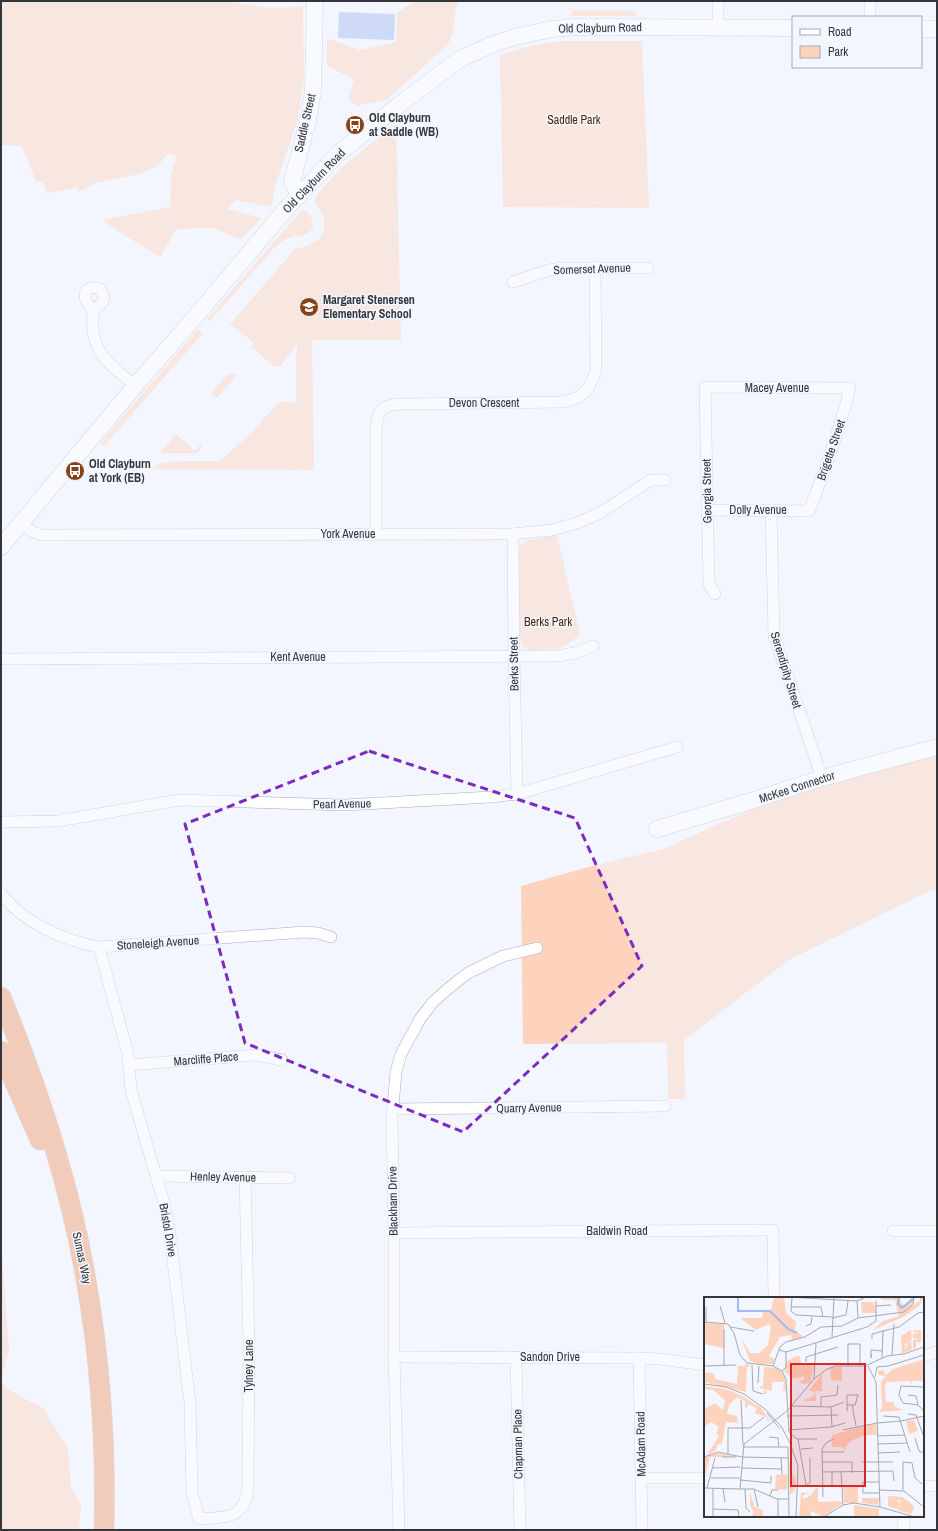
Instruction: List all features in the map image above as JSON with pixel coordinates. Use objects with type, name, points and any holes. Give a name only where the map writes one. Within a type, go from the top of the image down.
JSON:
[{"type":"highway","points":[[1,983],[22,1038],[28,1065]]},
{"type":"highway","name":"Sumas Way","points":[[1,997],[28,1065],[57,1153],[79,1244],[87,1286],[100,1392],[105,1473],[104,1530]]},
{"type":"highway","name":"Sumas Way","points":[[1,1031],[40,1140],[63,1229],[81,1325],[91,1434],[92,1530]]},
{"type":"highway","points":[[1,1051],[40,1140]]},
{"type":"main road","name":"Saddle Street","points":[[299,194],[292,182],[308,120],[313,91],[315,1]]},
{"type":"main road","name":"Old Clayburn Road","points":[[4,542],[299,194],[339,153],[400,104],[460,59],[493,44],[528,33],[574,27],[792,28]]},
{"type":"main road","points":[[922,29],[937,29]]},
{"type":"main road","name":"McKee Connector","points":[[657,829],[822,778],[937,747]]},
{"type":"street","points":[[718,1],[718,27]]},
{"type":"street","points":[[870,1],[870,16]]},
{"type":"street","name":"Devon Crescent","points":[[376,534],[376,432],[377,419],[380,410],[389,405],[405,404],[561,402],[580,396],[588,389],[596,372],[595,267]]},
{"type":"street","name":"Somerset Avenue","points":[[514,282],[549,270],[562,268],[648,268]]},
{"type":"street","points":[[93,312],[93,332],[95,344],[101,355],[135,386]]},
{"type":"street","name":"Macey Avenue","points":[[705,387],[850,388]]},
{"type":"street","name":"Georgia Street","points":[[705,387],[709,584],[715,594]]},
{"type":"street","name":"Brigette Street","points":[[809,511],[829,462],[850,388]]},
{"type":"street","name":"York Avenue","points":[[21,523],[31,531],[41,535],[514,534],[552,530],[576,523],[600,513],[651,480],[665,480]]},
{"type":"street","name":"Dolly Avenue","points":[[708,510],[809,511]]},
{"type":"street","name":"Serendipity Street","points":[[771,510],[774,636],[822,778]]},
{"type":"street","name":"Berks Street","points":[[514,534],[514,656],[517,794]]},
{"type":"street","name":"Kent Avenue","points":[[1,659],[558,656],[575,653],[593,646]]},
{"type":"street","name":"Pearl Avenue","points":[[1,822],[58,821],[178,800],[344,805],[491,797],[517,794],[677,747]]},
{"type":"street","name":"Stoneleigh Avenue","points":[[1,894],[17,910],[47,930],[81,944],[98,947],[304,932],[318,933],[331,937]]},
{"type":"street","name":"Bristol Drive","points":[[98,947],[128,1054],[131,1090],[170,1227],[190,1403],[192,1493],[199,1519]]},
{"type":"street","name":"Blackham Drive","points":[[400,1530],[394,1357],[392,1109],[396,1072],[401,1054],[420,1019],[433,1002],[450,987],[468,973],[503,956],[537,948]]},
{"type":"street","name":"Marcliffe Place","points":[[129,1065],[257,1055],[282,1060]]},
{"type":"street","name":"Quarry Avenue","points":[[392,1109],[665,1106]]},
{"type":"street","name":"Henley Avenue","points":[[156,1176],[289,1178]]},
{"type":"street","name":"Tylney Lane","points":[[199,1519],[230,1517],[241,1511],[246,1500],[248,1489],[249,1346],[245,1177]]},
{"type":"street","name":"Baldwin Road","points":[[394,1233],[772,1230],[774,1297]]},
{"type":"street","points":[[893,1231],[937,1231]]},
{"type":"street","points":[[924,1356],[937,1352]]},
{"type":"street","name":"Sandon Drive","points":[[394,1357],[639,1358],[704,1365]]},
{"type":"street","name":"Chapman Place","points":[[516,1357],[520,1530]]},
{"type":"street","name":"McAdam Road","points":[[639,1358],[642,1530]]},
{"type":"street","points":[[642,1478],[704,1478]]},
{"type":"street","points":[[924,1486],[937,1486]]},
{"type":"street","points":[[903,1517],[904,1530]]},
{"type":"highlighted area","points":[[369,751],[575,818],[642,966],[463,1132],[245,1043],[185,824]]},
{"type":"green space","points":[[1,1],[221,1],[279,8],[303,6],[304,81],[297,123],[276,183],[271,207],[236,200],[227,209],[262,218],[241,239],[212,228],[177,229],[160,257],[103,220],[170,207],[171,174],[177,156],[168,154],[157,166],[139,174],[96,183],[78,192],[79,187],[47,193],[43,182],[36,181],[22,146],[1,145]]},
{"type":"green space","points":[[414,1],[459,1],[453,33],[448,44],[388,99],[357,106],[348,99],[354,79],[327,66],[327,38],[360,50],[396,42],[397,13]]},
{"type":"green space","points":[[573,10],[636,11],[636,16],[570,16]]},
{"type":"green space","name":"Saddle Park","points":[[560,41],[642,41],[649,208],[503,207],[500,55],[535,45]]},
{"type":"green space","points":[[396,124],[401,340],[312,340],[314,470],[151,469],[162,463],[182,461],[220,461],[253,431],[276,405],[282,401],[296,404],[296,355],[298,341],[281,366],[275,367],[251,347],[254,343],[230,324],[292,251],[313,243],[322,235],[324,230],[323,218],[314,203],[317,195],[342,167]]},
{"type":"green space","points":[[305,210],[312,220],[313,227],[311,231],[303,235],[289,238],[277,245],[209,322],[207,319],[287,227],[302,211]]},
{"type":"green space","points":[[198,329],[203,333],[105,445],[102,445],[100,443]]},
{"type":"green space","points":[[228,374],[237,375],[217,398],[211,393]]},
{"type":"green space","points":[[176,434],[195,451],[202,443],[201,448],[197,453],[160,453]]},
{"type":"green space","name":"Berks Park","points":[[557,535],[580,635],[563,647],[556,649],[529,650],[523,646],[520,637],[519,548],[528,540]]},
{"type":"green space","points":[[937,752],[937,890],[931,890],[789,960],[684,1040],[685,1099],[668,1099],[667,1043],[523,1044],[521,886],[592,866],[663,849],[768,802]]},
{"type":"green space","points":[[1,1239],[9,1350],[1,1380]]},
{"type":"green space","points":[[1,1380],[7,1389],[44,1409],[68,1448],[71,1488],[81,1504],[79,1530],[1,1530]]},
{"type":"water","points":[[339,12],[395,14],[394,40],[338,38]]},
{"type":"place","name":"Old Clayburn at Saddle (WB)","points":[[355,125]]},
{"type":"place","name":"Margaret Stenersen Elementary School","points":[[309,307]]},
{"type":"place","name":"Old Clayburn at York (EB)","points":[[75,471]]}]
